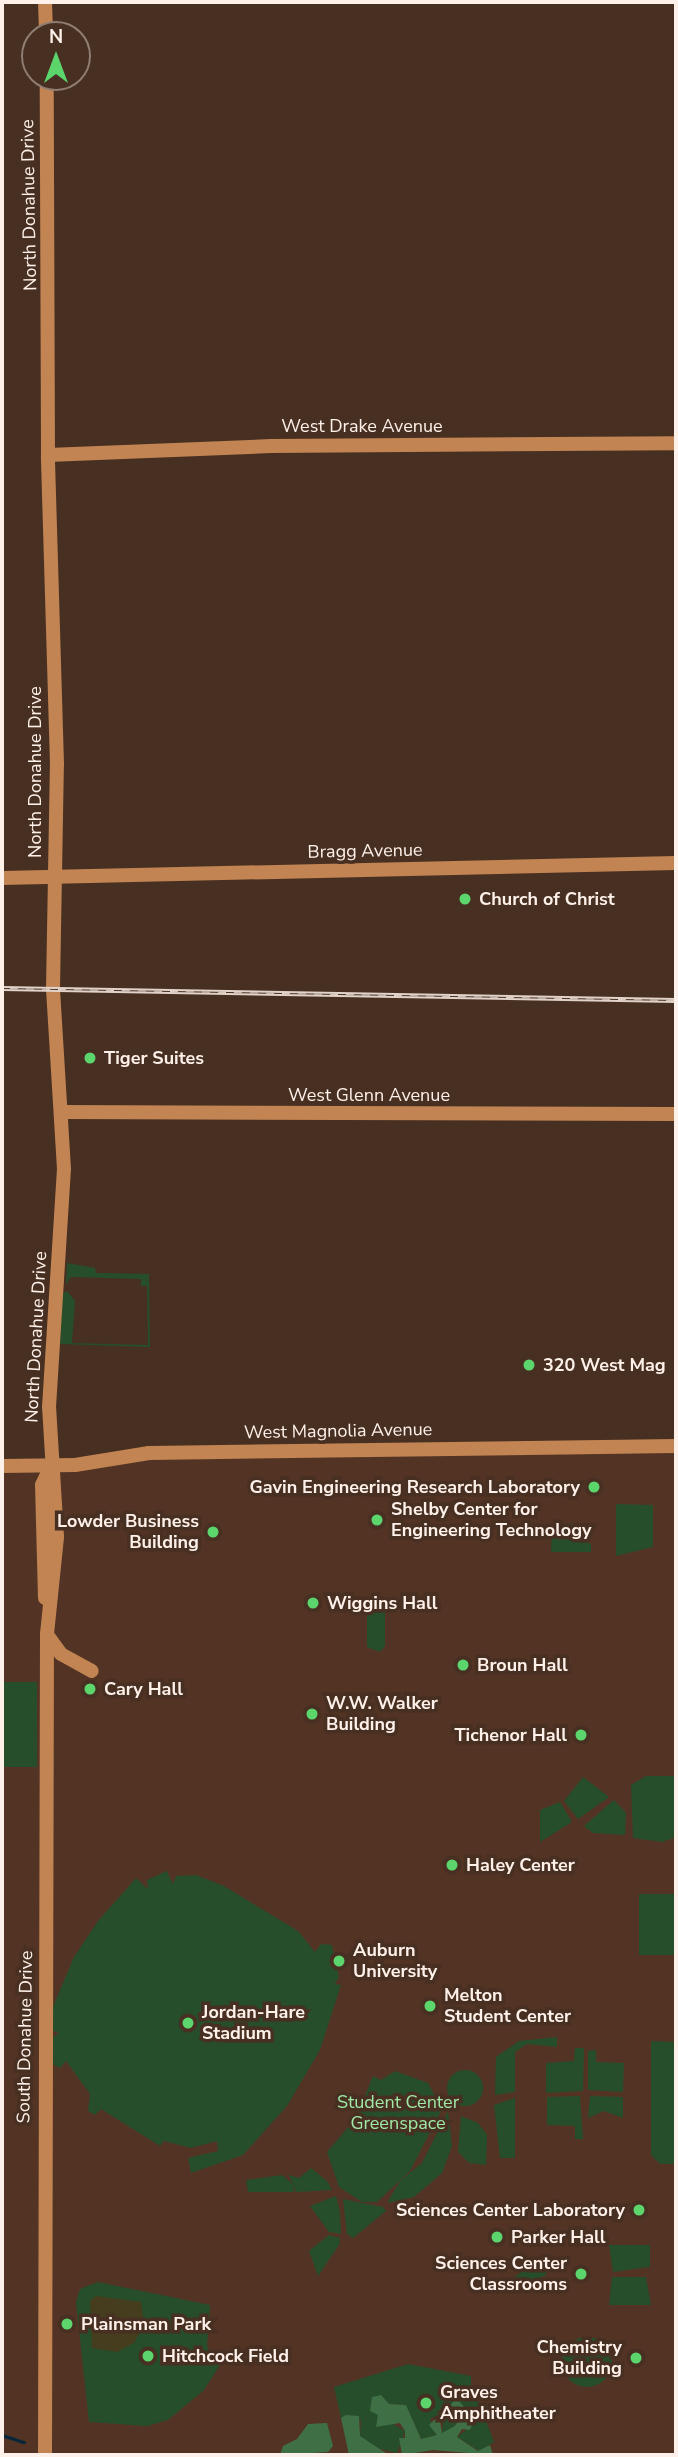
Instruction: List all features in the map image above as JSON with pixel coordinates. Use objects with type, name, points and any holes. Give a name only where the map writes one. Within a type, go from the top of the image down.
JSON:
[{"type":"street","points":[[45,2],[46,21]]},
{"type":"street","name":"North Donahue Drive","points":[[47,91],[53,989],[64,1202],[50,1366],[51,1466]]},
{"type":"street","name":"West Drake Avenue","points":[[48,454],[271,446],[676,443]]},
{"type":"street","name":"Bragg Avenue","points":[[2,878],[676,863]]},
{"type":"street","name":"West Glenn Avenue","points":[[61,1112],[676,1114]]},
{"type":"street","name":"West Magnolia Avenue","points":[[2,1466],[51,1466],[149,1453],[676,1446]]},
{"type":"street","name":"South Donahue Drive","points":[[46,2455],[48,1627],[42,1485],[51,1466]]},
{"type":"street","points":[[48,1627],[61,1654],[92,1671]]},
{"type":"shaded area","name":"Auburn University","points":[[676,1446],[676,2455],[2,2455],[2,1466],[130,1453]]},
{"type":"green space","points":[[67,1263],[95,1268],[96,1273],[149,1274],[150,1347],[60,1344],[62,1294],[67,1291],[75,1301],[72,1343],[148,1345],[147,1286],[141,1286],[141,1279],[71,1277],[66,1284]]},
{"type":"green space","points":[[616,1504],[653,1505],[653,1547],[616,1556]]},
{"type":"green space","points":[[552,1524],[591,1524],[591,1532],[579,1538],[591,1544],[591,1552],[551,1552]]},
{"type":"green space","points":[[367,1606],[385,1606],[385,1646],[380,1652],[367,1647]]},
{"type":"green space","points":[[2,1682],[37,1682],[37,1767],[2,1767]]},
{"type":"green space","points":[[646,1776],[676,1776],[676,1837],[662,1842],[633,1838],[631,1785]]},
{"type":"green space","points":[[583,1777],[609,1797],[578,1819],[564,1801]]},
{"type":"green space","points":[[614,1800],[626,1813],[625,1835],[593,1833],[584,1826]]},
{"type":"green space","points":[[560,1802],[572,1822],[540,1842],[540,1810]]},
{"type":"green space","name":"Jordan-Hare Stadium","points":[[167,1871],[173,1884],[176,1876],[196,1875],[224,1886],[298,1931],[315,1952],[321,1944],[332,1945],[339,1977],[335,1984],[341,1985],[320,2050],[287,2106],[243,2155],[191,2173],[188,2158],[218,2151],[217,2141],[191,2148],[164,2141],[160,2146],[101,2109],[95,2115],[88,2111],[90,2094],[66,2061],[60,2068],[52,2064],[53,2037],[59,2033],[44,2028],[74,1957],[98,1921],[136,1878],[148,1889],[147,1880]]},
{"type":"green space","points":[[639,1894],[676,1894],[676,1955],[639,1955]]},
{"type":"green space","points":[[557,2037],[557,2047],[527,2044],[515,2052],[515,2092],[495,2095],[496,2057],[519,2041]]},
{"type":"green space","points":[[651,2041],[676,2042],[676,2164],[660,2164],[651,2155]]},
{"type":"green space","points":[[575,2048],[584,2048],[583,2091],[546,2093],[546,2063],[574,2061]]},
{"type":"green space","points":[[596,2050],[596,2062],[624,2063],[623,2092],[588,2090],[588,2051]]},
{"type":"green space","points":[[465,2070],[478,2075],[483,2088],[478,2101],[465,2106],[452,2101],[447,2088],[452,2075]]},
{"type":"green space","name":"Student Center Greenspace","points":[[395,2071],[428,2083],[442,2109],[410,2171],[377,2202],[362,2202],[339,2187],[327,2152],[356,2118],[373,2076],[381,2080]]},
{"type":"green space","points":[[580,2096],[583,2139],[575,2139],[575,2126],[547,2125],[547,2097]]},
{"type":"green space","points":[[590,2096],[623,2097],[623,2118],[604,2111],[588,2118]]},
{"type":"green space","points":[[515,2098],[515,2158],[500,2158],[494,2105]]},
{"type":"green space","points":[[448,2111],[452,2146],[442,2173],[414,2197],[387,2203],[400,2181],[422,2163]]},
{"type":"green space","points":[[461,2116],[478,2123],[487,2135],[486,2165],[469,2163],[458,2152]]},
{"type":"green space","points":[[311,2168],[328,2182],[332,2190],[296,2192],[289,2175],[299,2178]]},
{"type":"green space","points":[[282,2175],[293,2184],[294,2192],[248,2192],[246,2180]]},
{"type":"green space","points":[[336,2196],[341,2234],[329,2232],[310,2206]]},
{"type":"green space","points":[[343,2199],[383,2207],[386,2211],[353,2238],[347,2234]]},
{"type":"green space","points":[[329,2235],[340,2238],[339,2245],[318,2276],[309,2251]]},
{"type":"green space","points":[[609,2245],[650,2245],[650,2267],[613,2272]]},
{"type":"green space","points":[[536,2258],[547,2265],[546,2275],[509,2292],[500,2278],[509,2282],[525,2269],[523,2263],[529,2267]]},
{"type":"green space","points":[[612,2277],[646,2277],[651,2305],[609,2305]]},
{"type":"green space","name":"Hitchcock Field","points":[[98,2282],[210,2305],[207,2347],[220,2365],[204,2390],[168,2420],[147,2426],[89,2422],[76,2302],[80,2289]]},
{"type":"green space","points":[[587,2337],[605,2344],[612,2362],[605,2380],[587,2387],[569,2380],[562,2362],[569,2344]]},
{"type":"green space","points":[[408,2364],[471,2376],[471,2398],[490,2407],[486,2421],[494,2442],[479,2451],[457,2437],[466,2430],[462,2409],[455,2426],[442,2434],[443,2420],[438,2415],[430,2419],[437,2435],[421,2439],[406,2405],[389,2404],[381,2395],[379,2415],[405,2431],[397,2453],[377,2448],[360,2436],[361,2420],[341,2418],[334,2387]]},
{"type":"green space","points":[[381,2395],[389,2404],[406,2405],[421,2439],[437,2435],[429,2425],[439,2415],[442,2433],[455,2426],[460,2417],[449,2408],[456,2397],[474,2420],[470,2430],[462,2429],[457,2437],[478,2451],[490,2445],[493,2455],[433,2450],[402,2455],[399,2438],[405,2438],[405,2431],[400,2423],[376,2427],[378,2415],[370,2411],[372,2397]]},
{"type":"green space","points":[[346,2415],[359,2416],[360,2436],[389,2455],[349,2455],[341,2418]]},
{"type":"green space","points":[[327,2423],[333,2446],[328,2452],[280,2455],[283,2446],[297,2439],[308,2424]]},
{"type":"sand","points":[[96,2296],[141,2302],[144,2325],[134,2343],[117,2352],[92,2348],[90,2301]]},
{"type":"waterway","points":[[2,2435],[24,2442]]},
{"type":"railway","points":[[2,988],[676,1000]]},
{"type":"place","name":"Church of Christ","points":[[465,899]]},
{"type":"place","name":"Tiger Suites","points":[[90,1058]]},
{"type":"place","name":"320 West Mag","points":[[529,1365]]},
{"type":"place","name":"Gavin Engineering Research Laboratory","points":[[594,1487]]},
{"type":"place","name":"Shelby Center for Engineering Technology","points":[[377,1520]]},
{"type":"place","name":"Lowder Business Building","points":[[213,1532]]},
{"type":"place","name":"Wiggins Hall","points":[[313,1603]]},
{"type":"place","name":"Broun Hall","points":[[463,1665]]},
{"type":"place","name":"Cary Hall","points":[[90,1689]]},
{"type":"place","name":"W.W. Walker Building","points":[[312,1714]]},
{"type":"place","name":"Tichenor Hall","points":[[581,1735]]},
{"type":"place","name":"Haley Center","points":[[452,1865]]},
{"type":"place","name":"Auburn University","points":[[339,1961]]},
{"type":"place","name":"Melton Student Center","points":[[430,2006]]},
{"type":"place","name":"Jordan-Hare Stadium","points":[[188,2023]]},
{"type":"place","name":"Sciences Center Laboratory","points":[[639,2210]]},
{"type":"place","name":"Parker Hall","points":[[497,2237]]},
{"type":"place","name":"Sciences Center Classrooms","points":[[581,2274]]},
{"type":"place","name":"Plainsman Park","points":[[67,2324]]},
{"type":"place","name":"Hitchcock Field","points":[[148,2356]]},
{"type":"place","name":"Chemistry Building","points":[[636,2358]]},
{"type":"place","name":"Graves Amphitheater","points":[[426,2403]]}]
